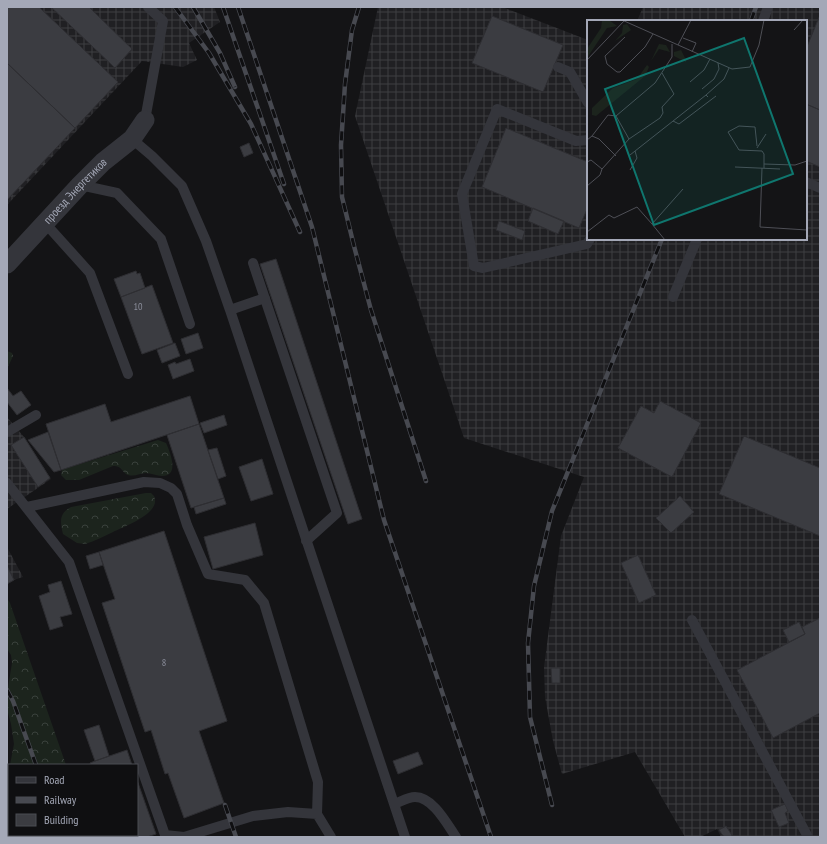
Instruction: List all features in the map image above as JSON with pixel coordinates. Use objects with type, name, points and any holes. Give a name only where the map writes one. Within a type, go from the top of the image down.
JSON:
[{"type":"street","name":"проезд Энергетиков","points":[[7,264],[80,185],[103,162],[132,138],[145,120]]},
{"type":"lane","points":[[145,120],[163,22],[148,7]]},
{"type":"lane","points":[[762,20],[768,7]]},
{"type":"lane","points":[[558,67],[570,72],[587,102]]},
{"type":"lane","points":[[587,140],[576,141],[497,109],[462,194],[474,266],[483,268],[572,248],[587,244],[589,240]]},
{"type":"lane","points":[[132,138],[182,186],[206,241],[405,837]]},
{"type":"lane","points":[[807,182],[820,188]]},
{"type":"lane","points":[[80,185],[117,193],[161,239],[190,324]]},
{"type":"lane","points":[[45,223],[90,273],[128,374]]},
{"type":"lane","points":[[673,297],[697,240]]},
{"type":"lane","points":[[253,262],[337,513],[306,541]]},
{"type":"lane","points":[[230,310],[265,298]]},
{"type":"lane","points":[[7,432],[36,415]]},
{"type":"lane","points":[[27,507],[144,482],[160,483],[171,488],[177,494],[187,524],[208,574],[245,580],[264,603],[318,782],[317,814],[332,837]]},
{"type":"lane","points":[[7,483],[69,562],[165,836],[184,837],[253,816],[288,812],[317,814]]},
{"type":"lane","points":[[692,620],[808,837]]},
{"type":"lane","points":[[394,804],[414,797],[424,800],[436,807],[456,837]]},
{"type":"shaded area","points":[[7,7],[214,7],[220,22],[189,43],[197,60],[183,67],[142,61],[7,205]]},
{"type":"shaded area","points":[[378,7],[502,7],[587,40],[587,240],[807,240],[807,20],[637,20],[643,7],[820,7],[820,837],[721,837],[717,829],[700,837],[685,837],[635,752],[562,774],[553,741],[545,697],[544,667],[561,536],[584,477],[464,438],[355,116]]},
{"type":"shaded area","points":[[7,417],[24,437],[51,479],[7,509]]},
{"type":"shaded area","points":[[7,547],[23,577],[7,582]]},
{"type":"green space","points":[[7,351],[12,353],[13,356],[7,369]]},
{"type":"green space","points":[[158,440],[166,443],[170,452],[172,468],[168,475],[160,476],[146,473],[128,475],[119,467],[113,466],[79,480],[66,480],[61,475],[62,470],[64,469]]},
{"type":"green space","points":[[151,493],[154,496],[155,502],[153,508],[141,518],[133,522],[85,544],[77,543],[63,534],[61,518],[64,512],[71,507]]},
{"type":"green space","points":[[7,598],[66,764],[10,764],[14,744],[7,709],[7,694],[12,663],[11,655],[7,649]]},
{"type":"green space","points":[[36,836],[90,837],[37,837]]},
{"type":"building","points":[[7,7],[39,7],[118,82],[75,128],[7,63]]},
{"type":"building","points":[[51,7],[89,7],[132,49],[115,68]]},
{"type":"building","points":[[820,15],[820,110],[807,104],[807,47]]},
{"type":"building","points":[[492,16],[563,45],[543,92],[472,63]]},
{"type":"building","points":[[7,63],[75,128],[7,200]]},
{"type":"building","points":[[807,104],[820,110],[820,167],[807,161]]},
{"type":"building","points":[[506,128],[587,162],[587,209],[579,228],[482,187]]},
{"type":"building","points":[[249,143],[253,153],[244,157],[240,147]]},
{"type":"building","points":[[533,208],[564,221],[558,234],[528,221]]},
{"type":"building","points":[[499,221],[525,231],[522,240],[496,230]]},
{"type":"building","points":[[276,259],[362,519],[348,524],[260,264]]},
{"type":"building","points":[[136,271],[137,274],[140,273],[145,288],[121,297],[114,279]]},
{"type":"building","points":[[152,285],[173,343],[142,354],[121,297]]},
{"type":"building","points":[[198,333],[203,348],[186,354],[181,339]]},
{"type":"building","points":[[175,343],[180,356],[162,363],[157,350]]},
{"type":"building","points":[[190,359],[194,371],[173,379],[168,365]]},
{"type":"building","points":[[7,388],[13,396],[21,391],[31,405],[17,415],[7,402]]},
{"type":"building","points":[[190,396],[199,424],[61,470],[46,424],[105,404],[111,422]]},
{"type":"building","points":[[660,401],[701,423],[672,477],[618,448],[641,406],[654,413]]},
{"type":"building","points":[[224,415],[227,425],[204,433],[200,423]]},
{"type":"building","points":[[199,424],[224,498],[191,508],[167,435]]},
{"type":"building","points":[[48,432],[61,470],[54,472],[28,440]]},
{"type":"building","points":[[744,436],[820,468],[820,536],[719,494]]},
{"type":"building","points":[[24,437],[50,478],[38,487],[11,445]]},
{"type":"building","points":[[217,448],[226,476],[218,479],[208,450]]},
{"type":"building","points":[[262,459],[273,494],[251,501],[239,467]]},
{"type":"building","points":[[680,496],[694,512],[671,533],[656,518]]},
{"type":"building","points":[[224,498],[226,504],[196,514],[194,507]]},
{"type":"building","points":[[255,523],[263,555],[213,569],[204,537]]},
{"type":"building","points":[[164,531],[227,721],[199,731],[224,803],[184,818],[168,773],[165,774],[151,730],[145,732],[102,603],[115,599],[99,552]]},
{"type":"building","points":[[99,552],[103,565],[90,569],[86,556]]},
{"type":"building","points":[[638,555],[656,595],[639,603],[621,563]]},
{"type":"building","points":[[7,566],[14,580],[7,584]]},
{"type":"building","points":[[61,581],[72,614],[60,617],[63,626],[50,630],[39,596],[50,592],[48,585]]},
{"type":"building","points":[[820,618],[820,713],[773,738],[737,670],[805,634],[802,627]]},
{"type":"building","points":[[799,622],[805,634],[789,642],[783,630]]},
{"type":"building","points":[[551,668],[560,668],[560,683],[552,683]]},
{"type":"building","points":[[99,725],[109,756],[95,761],[84,730]]},
{"type":"building","points":[[127,750],[132,764],[90,764]]},
{"type":"building","points":[[418,752],[423,764],[398,774],[393,761]]},
{"type":"building","points":[[138,783],[156,834],[147,837],[116,837],[138,836]]},
{"type":"building","points":[[785,804],[788,811],[785,813],[789,823],[779,827],[771,810]]},
{"type":"building","points":[[726,826],[733,837],[724,837],[719,830]]},
{"type":"railway","points":[[175,7],[209,53],[251,124],[300,232]]},
{"type":"railway","points":[[193,7],[220,53],[235,87]]},
{"type":"railway","points":[[223,7],[284,184]]},
{"type":"railway","points":[[238,7],[312,227],[384,520],[491,837]]},
{"type":"railway","points":[[359,7],[352,30],[345,84],[341,145],[342,197],[371,310],[426,481]]},
{"type":"railway","points":[[751,20],[756,7]]},
{"type":"railway","points":[[552,805],[530,717],[528,643],[534,586],[552,511],[662,240]]},
{"type":"railway","points":[[7,690],[13,701],[36,764]]},
{"type":"railway","points":[[225,805],[236,837]]}]
